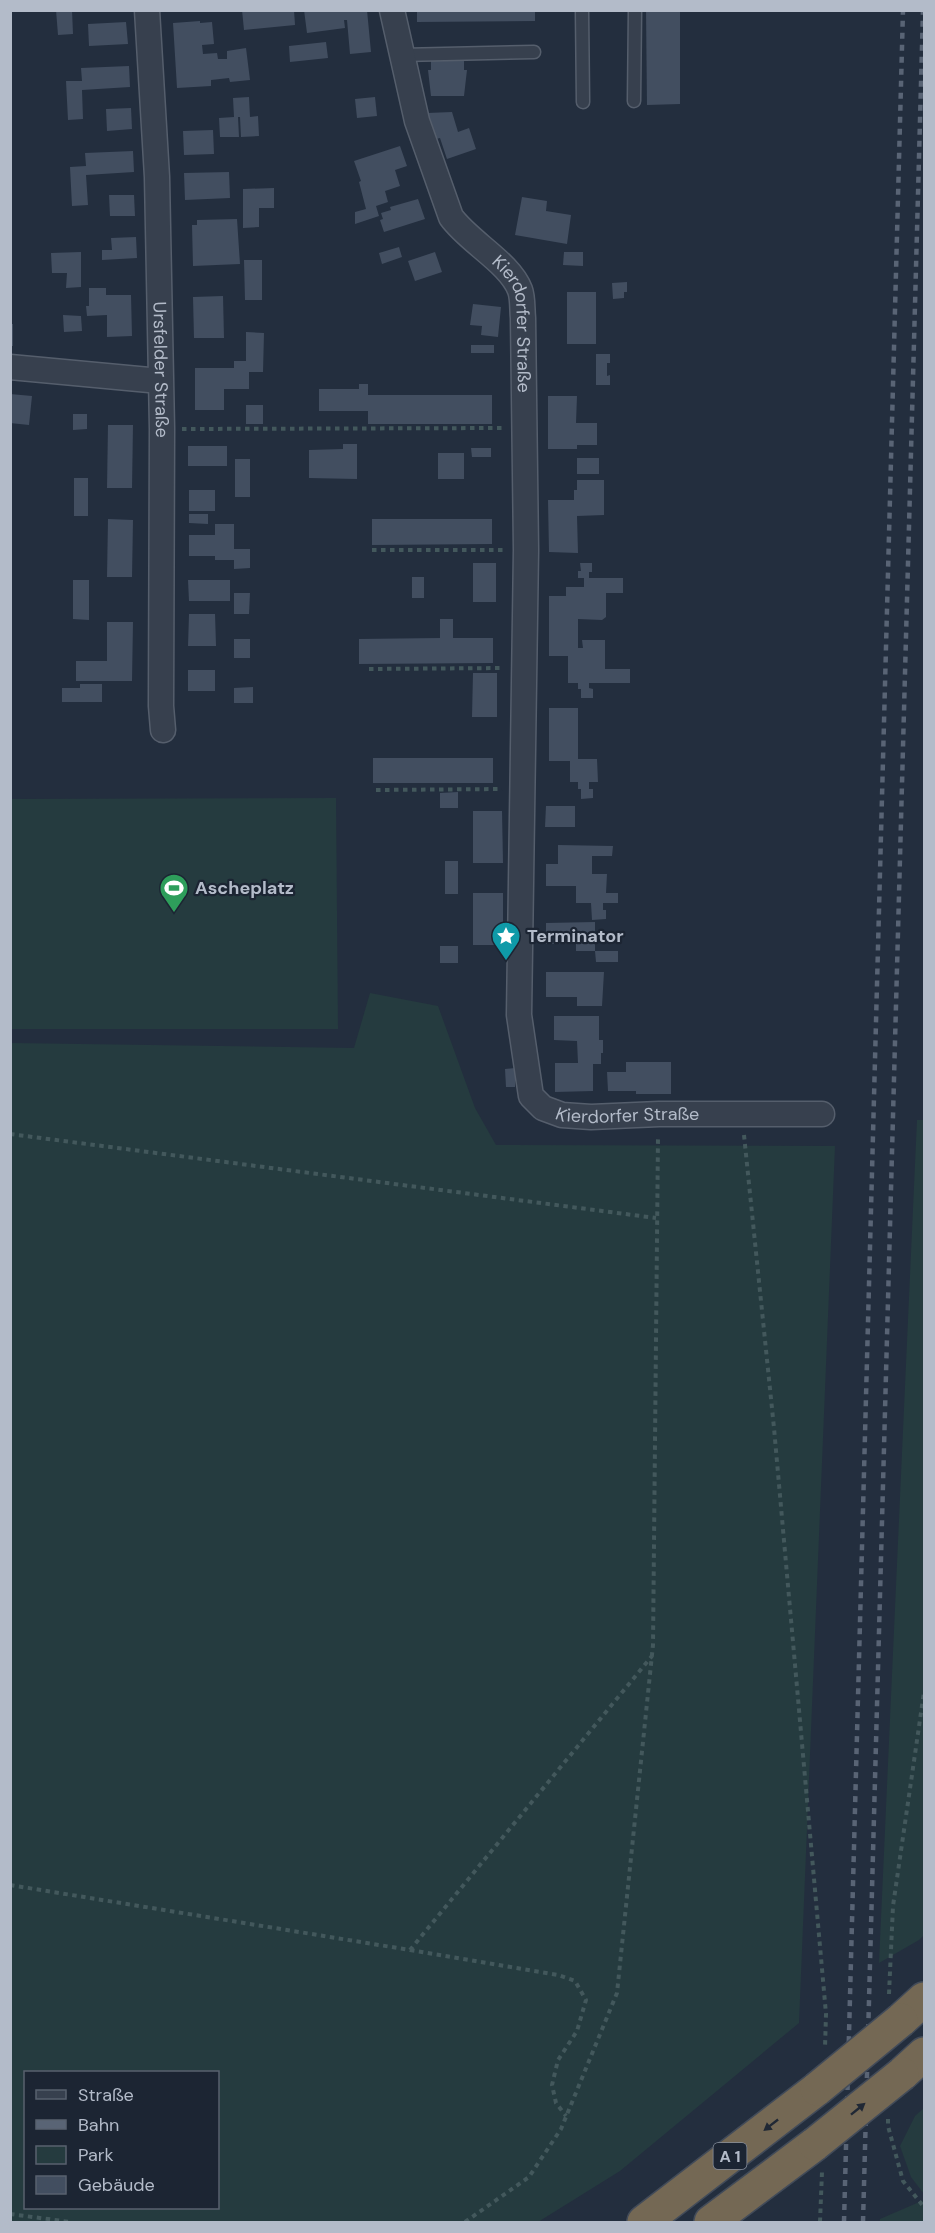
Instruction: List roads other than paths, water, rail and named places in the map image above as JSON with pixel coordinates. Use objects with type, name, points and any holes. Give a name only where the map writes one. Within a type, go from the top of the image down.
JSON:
[{"type":"highway","name":"A 1","points":[[644,2223],[817,2089],[905,2006]]},
{"type":"highway","name":"A 1","points":[[711,2223],[819,2157],[913,2064]]},
{"type":"street","name":"Ursfelder Straße","points":[[147,10],[157,177],[162,429],[161,706],[163,730]]},
{"type":"street","name":"Kierdorfer Straße","points":[[392,10],[400,55],[417,121],[451,217],[460,230],[512,275],[520,291],[523,318],[526,550],[519,1015],[531,1096],[543,1108],[562,1115],[591,1117],[659,1114],[822,1114]]},
{"type":"street","points":[[10,367],[160,381]]},
{"type":"lane","points":[[582,10],[583,102]]},
{"type":"lane","points":[[634,101],[635,10]]},
{"type":"lane","points":[[400,55],[534,52]]},
{"type":"railway","points":[[844,2222],[903,10]]},
{"type":"railway","points":[[863,2222],[923,10]]},
{"type":"place","name":"Ascheplatz","points":[[174,914]]},
{"type":"place","name":"Terminator","points":[[506,962]]}]
